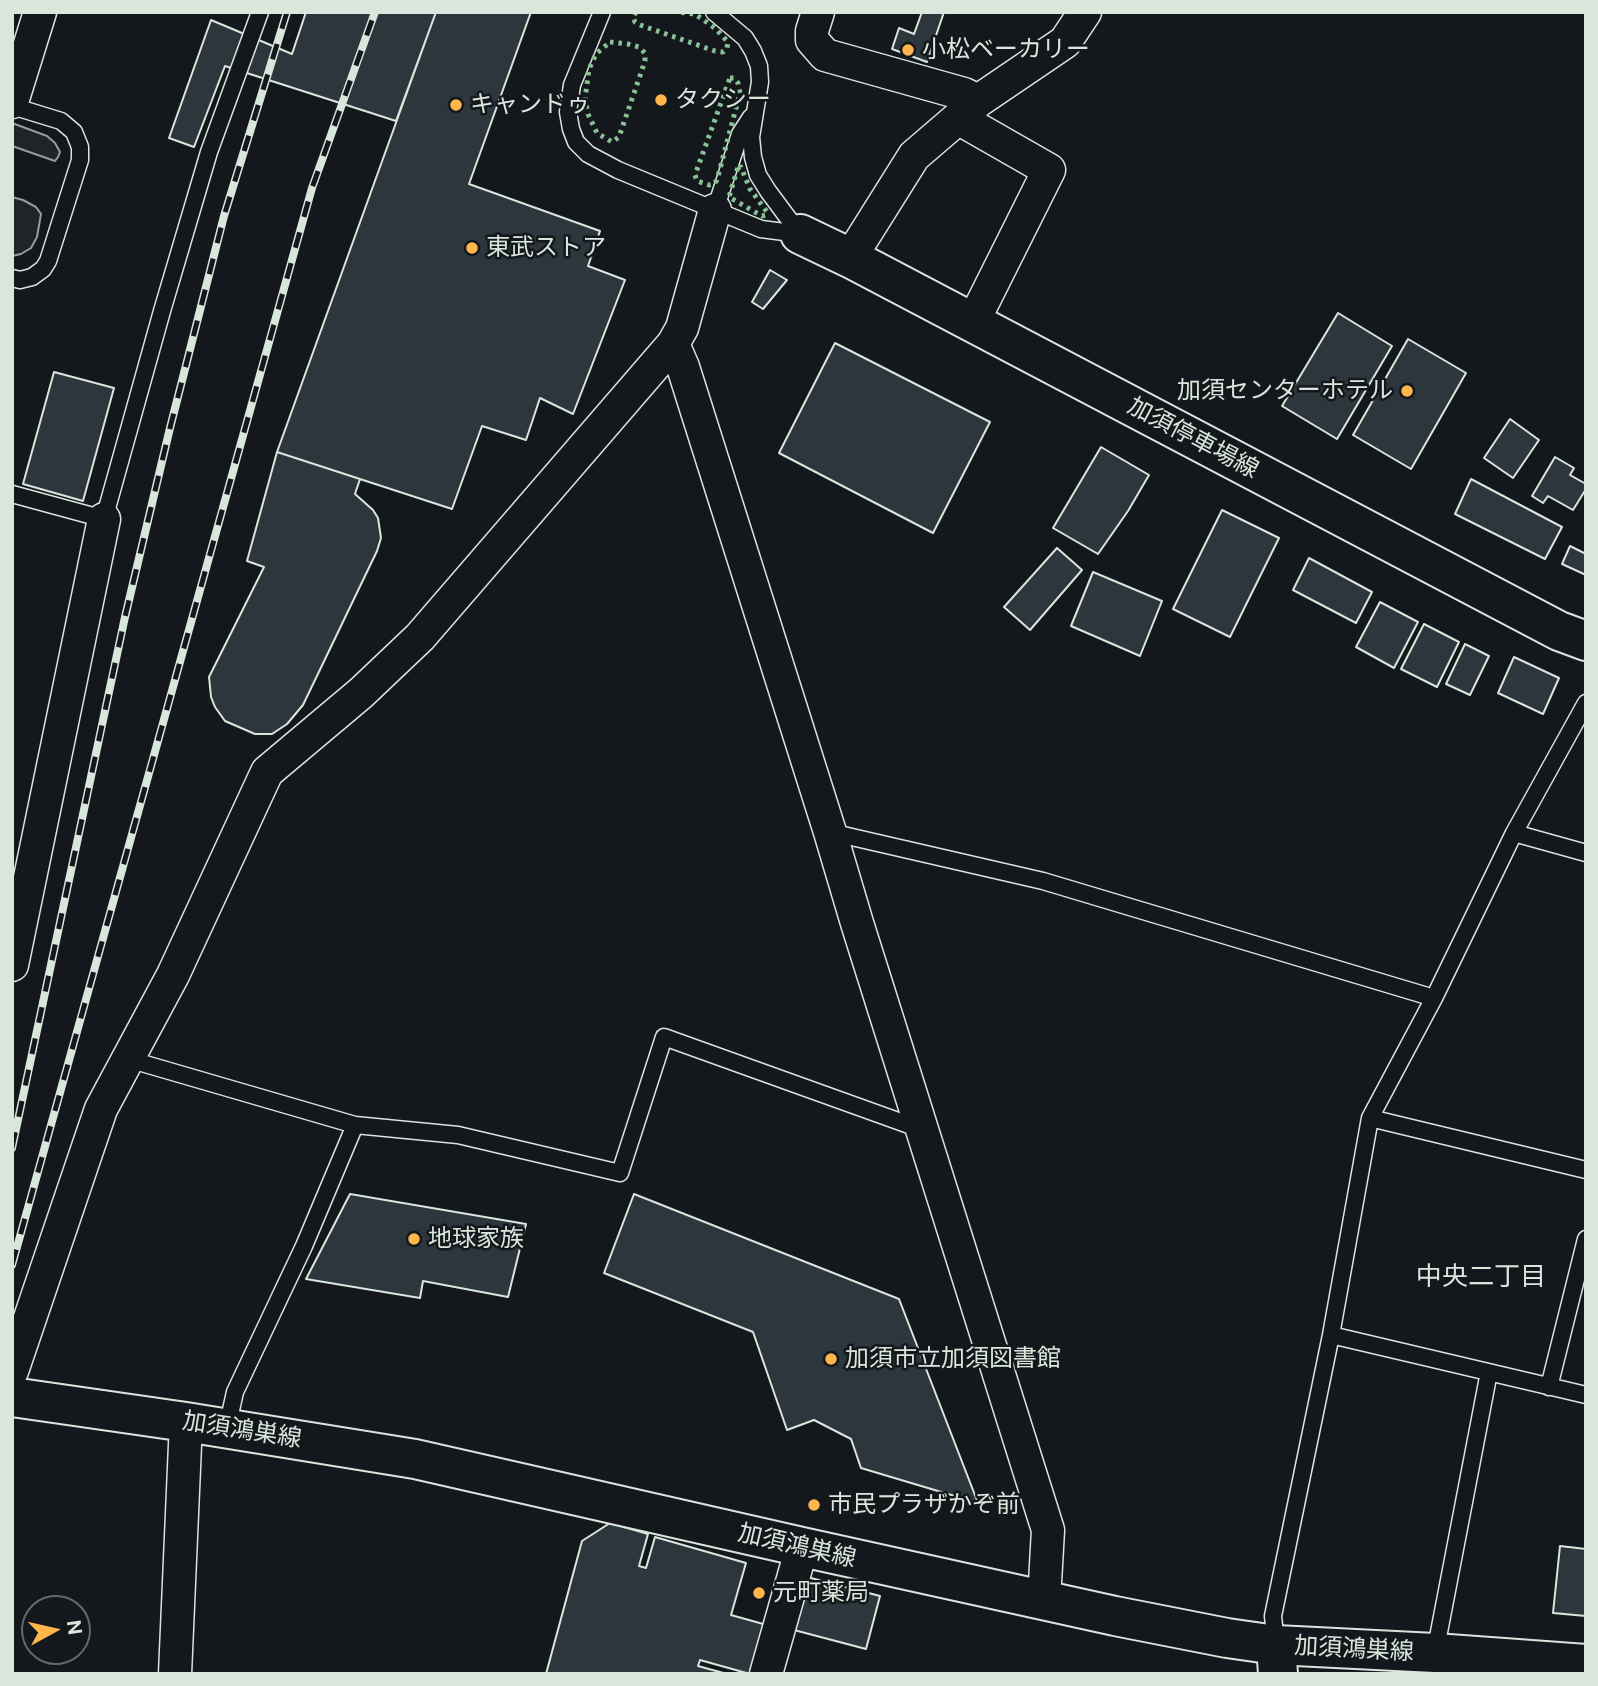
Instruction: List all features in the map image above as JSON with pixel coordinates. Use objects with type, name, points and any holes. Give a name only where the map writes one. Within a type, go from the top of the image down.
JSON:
[{"type":"main road","name":"加須停車場線","points":[[800,234],[973,322],[1559,631],[1586,641]]},
{"type":"main road","name":"加須鴻巣線","points":[[12,1397],[415,1459],[802,1548],[1227,1638],[1277,1659],[1435,1653],[1567,1666]]},
{"type":"street","points":[[12,104],[40,12]]},
{"type":"street","points":[[818,12],[812,40],[825,55],[964,94],[968,110],[1049,170],[973,322]]},
{"type":"street","points":[[850,258],[914,156],[968,110],[1065,43],[1086,12]]},
{"type":"street","points":[[12,1371],[101,1109],[173,975],[267,772],[361,693],[420,637],[673,344],[682,328],[715,210]]},
{"type":"street","points":[[673,344],[830,832],[1048,1530],[1044,1600]]},
{"type":"street","points":[[12,965],[104,519]]},
{"type":"street","points":[[175,1674],[186,1422]]},
{"type":"street","points":[[766,1674],[802,1548]]},
{"type":"lane","points":[[12,494],[104,519],[209,152],[260,12]]},
{"type":"lane","points":[[602,12],[572,85],[568,112],[576,142],[588,154],[618,170],[761,229],[800,234]]},
{"type":"lane","points":[[714,12],[745,38],[753,51],[760,82],[751,137],[753,157],[758,175],[800,234]]},
{"type":"lane","points":[[12,104],[61,121],[75,132],[80,147],[80,160],[48,261],[43,270],[32,277],[20,280],[12,278]]},
{"type":"lane","points":[[715,210],[740,134],[755,112]]},
{"type":"lane","points":[[1277,1659],[1273,1616],[1331,1335],[1370,1118],[1434,998],[1514,833],[1586,703]]},
{"type":"lane","points":[[830,832],[1043,881],[1434,998]]},
{"type":"lane","points":[[1514,833],[1586,853]]},
{"type":"lane","points":[[128,1059],[355,1125],[458,1135],[620,1172],[664,1037],[909,1125],[920,1122]]},
{"type":"lane","points":[[1370,1118],[1586,1170]]},
{"type":"lane","points":[[227,1428],[235,1392],[304,1246],[355,1125]]},
{"type":"lane","points":[[1549,1387],[1586,1239]]},
{"type":"lane","points":[[1331,1335],[1586,1395]]},
{"type":"lane","points":[[1435,1653],[1489,1372]]},
{"type":"shaded area","points":[[12,123],[47,136],[55,143],[60,152],[55,161],[12,146]]},
{"type":"shaded area","points":[[12,197],[36,207],[41,214],[37,237],[31,248],[12,256]]},
{"type":"building","points":[[306,12],[436,12],[396,121],[225,66],[194,147],[169,138],[211,20],[292,54]]},
{"type":"building","name":"東武ストア","points":[[436,12],[531,12],[469,184],[600,231],[588,266],[625,280],[573,414],[540,398],[526,440],[482,426],[452,509],[277,452]]},
{"type":"building","points":[[922,12],[944,12],[927,62],[892,49],[899,28],[914,34]]},
{"type":"building","points":[[770,270],[787,280],[763,309],[752,302]]},
{"type":"building","points":[[1338,313],[1392,346],[1337,439],[1282,406]]},
{"type":"building","points":[[1408,339],[1466,373],[1411,469],[1353,435]]},
{"type":"building","points":[[835,343],[990,422],[933,533],[779,453]]},
{"type":"building","points":[[54,372],[114,388],[83,501],[23,484]]},
{"type":"building","points":[[1510,419],[1539,440],[1513,478],[1484,458]]},
{"type":"building","points":[[1101,447],[1149,475],[1098,554],[1053,528]]},
{"type":"building","points":[[277,452],[360,479],[355,494],[378,518],[381,538],[303,705],[287,724],[272,734],[255,734],[225,721],[211,697],[209,677],[264,567],[247,561]]},
{"type":"building","points":[[1555,457],[1574,468],[1570,475],[1586,484],[1586,489],[1573,510],[1548,496],[1543,503],[1532,496]]},
{"type":"building","points":[[1471,479],[1562,527],[1545,559],[1455,514]]},
{"type":"building","points":[[1222,510],[1279,538],[1230,637],[1173,609]]},
{"type":"building","points":[[1570,546],[1586,554],[1586,575],[1562,564]]},
{"type":"building","points":[[1057,548],[1082,570],[1030,630],[1004,607]]},
{"type":"building","points":[[1309,558],[1372,592],[1356,623],[1293,590]]},
{"type":"building","points":[[1093,572],[1162,601],[1140,656],[1071,626]]},
{"type":"building","points":[[1380,602],[1418,622],[1394,668],[1356,647]]},
{"type":"building","points":[[1424,624],[1459,642],[1437,687],[1401,669]]},
{"type":"building","points":[[1465,644],[1489,656],[1470,695],[1446,684]]},
{"type":"building","points":[[1514,657],[1559,678],[1543,714],[1498,693]]},
{"type":"building","points":[[350,1194],[526,1224],[508,1297],[423,1281],[420,1298],[306,1279]]},
{"type":"building","points":[[634,1194],[899,1299],[978,1503],[861,1468],[851,1439],[814,1420],[787,1430],[753,1332],[604,1273]]},
{"type":"building","points":[[610,1523],[648,1534],[639,1566],[646,1568],[655,1537],[746,1563],[731,1615],[774,1627],[761,1674],[750,1674],[700,1660],[698,1666],[727,1674],[546,1674],[582,1541]]},
{"type":"building","points":[[1560,1546],[1586,1549],[1586,1616],[1553,1613]]},
{"type":"building","points":[[807,1577],[880,1596],[866,1649],[794,1630]]},
{"type":"railway","points":[[12,1148],[125,617],[170,428],[224,216],[287,12]]},
{"type":"railway","points":[[12,1265],[312,188],[375,12]]},
{"type":"hedge","points":[[636,12],[633,18],[640,25],[715,51],[723,52],[727,48],[728,42],[716,29],[695,14],[677,12]]},
{"type":"hedge","points":[[610,42],[639,47],[645,53],[645,61],[619,137],[612,142],[597,133],[588,114],[585,99],[589,69],[596,54],[610,42]]},
{"type":"hedge","points":[[730,78],[734,78],[738,83],[740,93],[717,180],[709,185],[697,181],[695,175],[730,78]]},
{"type":"hedge","points":[[738,167],[741,167],[750,189],[767,212],[766,215],[762,216],[729,197],[738,167]]},
{"type":"place","name":"小松ベーカリー","points":[[908,50]]},
{"type":"place","name":"タクシー","points":[[661,100]]},
{"type":"place","name":"キャンドゥ","points":[[456,105]]},
{"type":"place","name":"東武ストア","points":[[472,248]]},
{"type":"place","name":"加須センターホテル","points":[[1407,391]]},
{"type":"place","name":"地球家族","points":[[414,1239]]},
{"type":"place","name":"加須市立加須図書館","points":[[831,1359]]},
{"type":"place","name":"市民プラザかぞ前","points":[[814,1505]]},
{"type":"place","name":"元町薬局","points":[[759,1593]]},
{"type":"district","name":"中央二丁目","points":[[1481,1277]]}]
